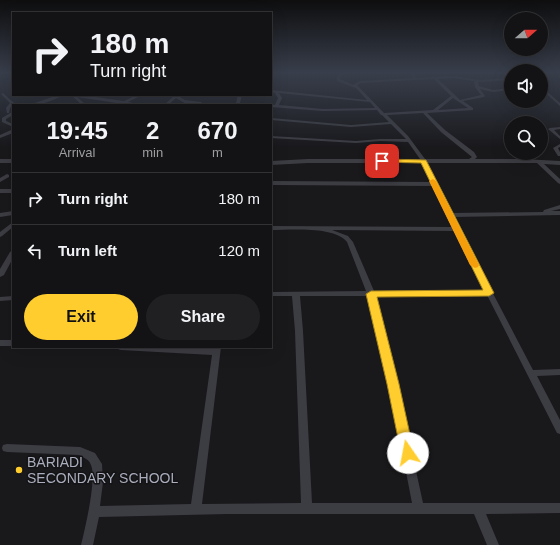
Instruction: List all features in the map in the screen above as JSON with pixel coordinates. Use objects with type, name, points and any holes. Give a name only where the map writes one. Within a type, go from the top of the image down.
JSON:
[{"type":"street","points":[[6,97],[12,103],[8,108],[11,112]]},
{"type":"street","points":[[36,104],[55,97]]},
{"type":"street","points":[[75,97],[83,104]]},
{"type":"street","points":[[88,97],[132,104]]},
{"type":"street","points":[[119,104],[135,97]]},
{"type":"street","points":[[167,104],[175,97]]},
{"type":"street","points":[[180,97],[193,104]]},
{"type":"street","points":[[272,117],[277,109],[280,97]]},
{"type":"street","points":[[337,97],[370,101]]},
{"type":"street","points":[[366,97],[392,122],[424,161],[456,229],[560,430]]},
{"type":"street","points":[[434,111],[452,97]]},
{"type":"street","points":[[382,114],[472,109],[456,97]]},
{"type":"street","points":[[460,101],[476,97]]},
{"type":"street","points":[[552,97],[560,105]]},
{"type":"street","points":[[186,101],[205,104],[238,104]]},
{"type":"street","points":[[272,106],[277,109],[377,109]]},
{"type":"street","points":[[0,113],[11,112]]},
{"type":"street","points":[[11,112],[4,119],[4,122],[12,126]]},
{"type":"street","points":[[424,112],[443,131],[472,153],[475,157],[474,160],[470,161]]},
{"type":"street","points":[[272,119],[351,126],[392,122]]},
{"type":"street","points":[[560,128],[550,130],[560,138]]},
{"type":"street","points":[[0,137],[12,131]]},
{"type":"street","points":[[272,136],[356,142],[380,140],[408,141]]},
{"type":"street","points":[[560,145],[555,148],[560,155]]},
{"type":"street","points":[[0,161],[12,161]]},
{"type":"street","points":[[272,162],[470,161],[560,163]]},
{"type":"street","points":[[539,162],[560,182]]},
{"type":"street","points":[[0,180],[7,176]]},
{"type":"street","points":[[272,183],[434,184]]},
{"type":"street","points":[[0,191],[12,191]]},
{"type":"street","points":[[533,215],[560,207]]},
{"type":"street","points":[[0,215],[12,213]]},
{"type":"street","points":[[449,215],[533,215],[560,213]]},
{"type":"street","points":[[0,235],[12,225]]},
{"type":"street","points":[[272,228],[456,229]]},
{"type":"street","points":[[320,228],[346,237],[350,242],[371,294],[393,384],[419,509]]},
{"type":"street","points":[[0,275],[12,254]]},
{"type":"street","points":[[0,261],[9,259]]},
{"type":"street","points":[[272,294],[489,293]]},
{"type":"street","points":[[296,294],[300,346],[307,509]]},
{"type":"street","points":[[0,299],[12,298]]},
{"type":"street","points":[[0,343],[12,344]]},
{"type":"street","points":[[153,348],[217,350],[196,510]]},
{"type":"street","points":[[530,373],[560,372]]},
{"type":"street","points":[[7,448],[80,451],[91,456],[97,464],[98,482],[94,512],[87,545]]},
{"type":"street","points":[[94,512],[560,508]]},
{"type":"street","points":[[478,509],[493,545]]},
{"type":"slow traffic","points":[[433,181],[475,265]]},
{"type":"place","name":"BARIADI SECONDARY SCHOOL","points":[[19,470]]},
{"type":"route","points":[[382,161],[424,161],[449,215],[489,293],[371,294],[408,453]]}]
